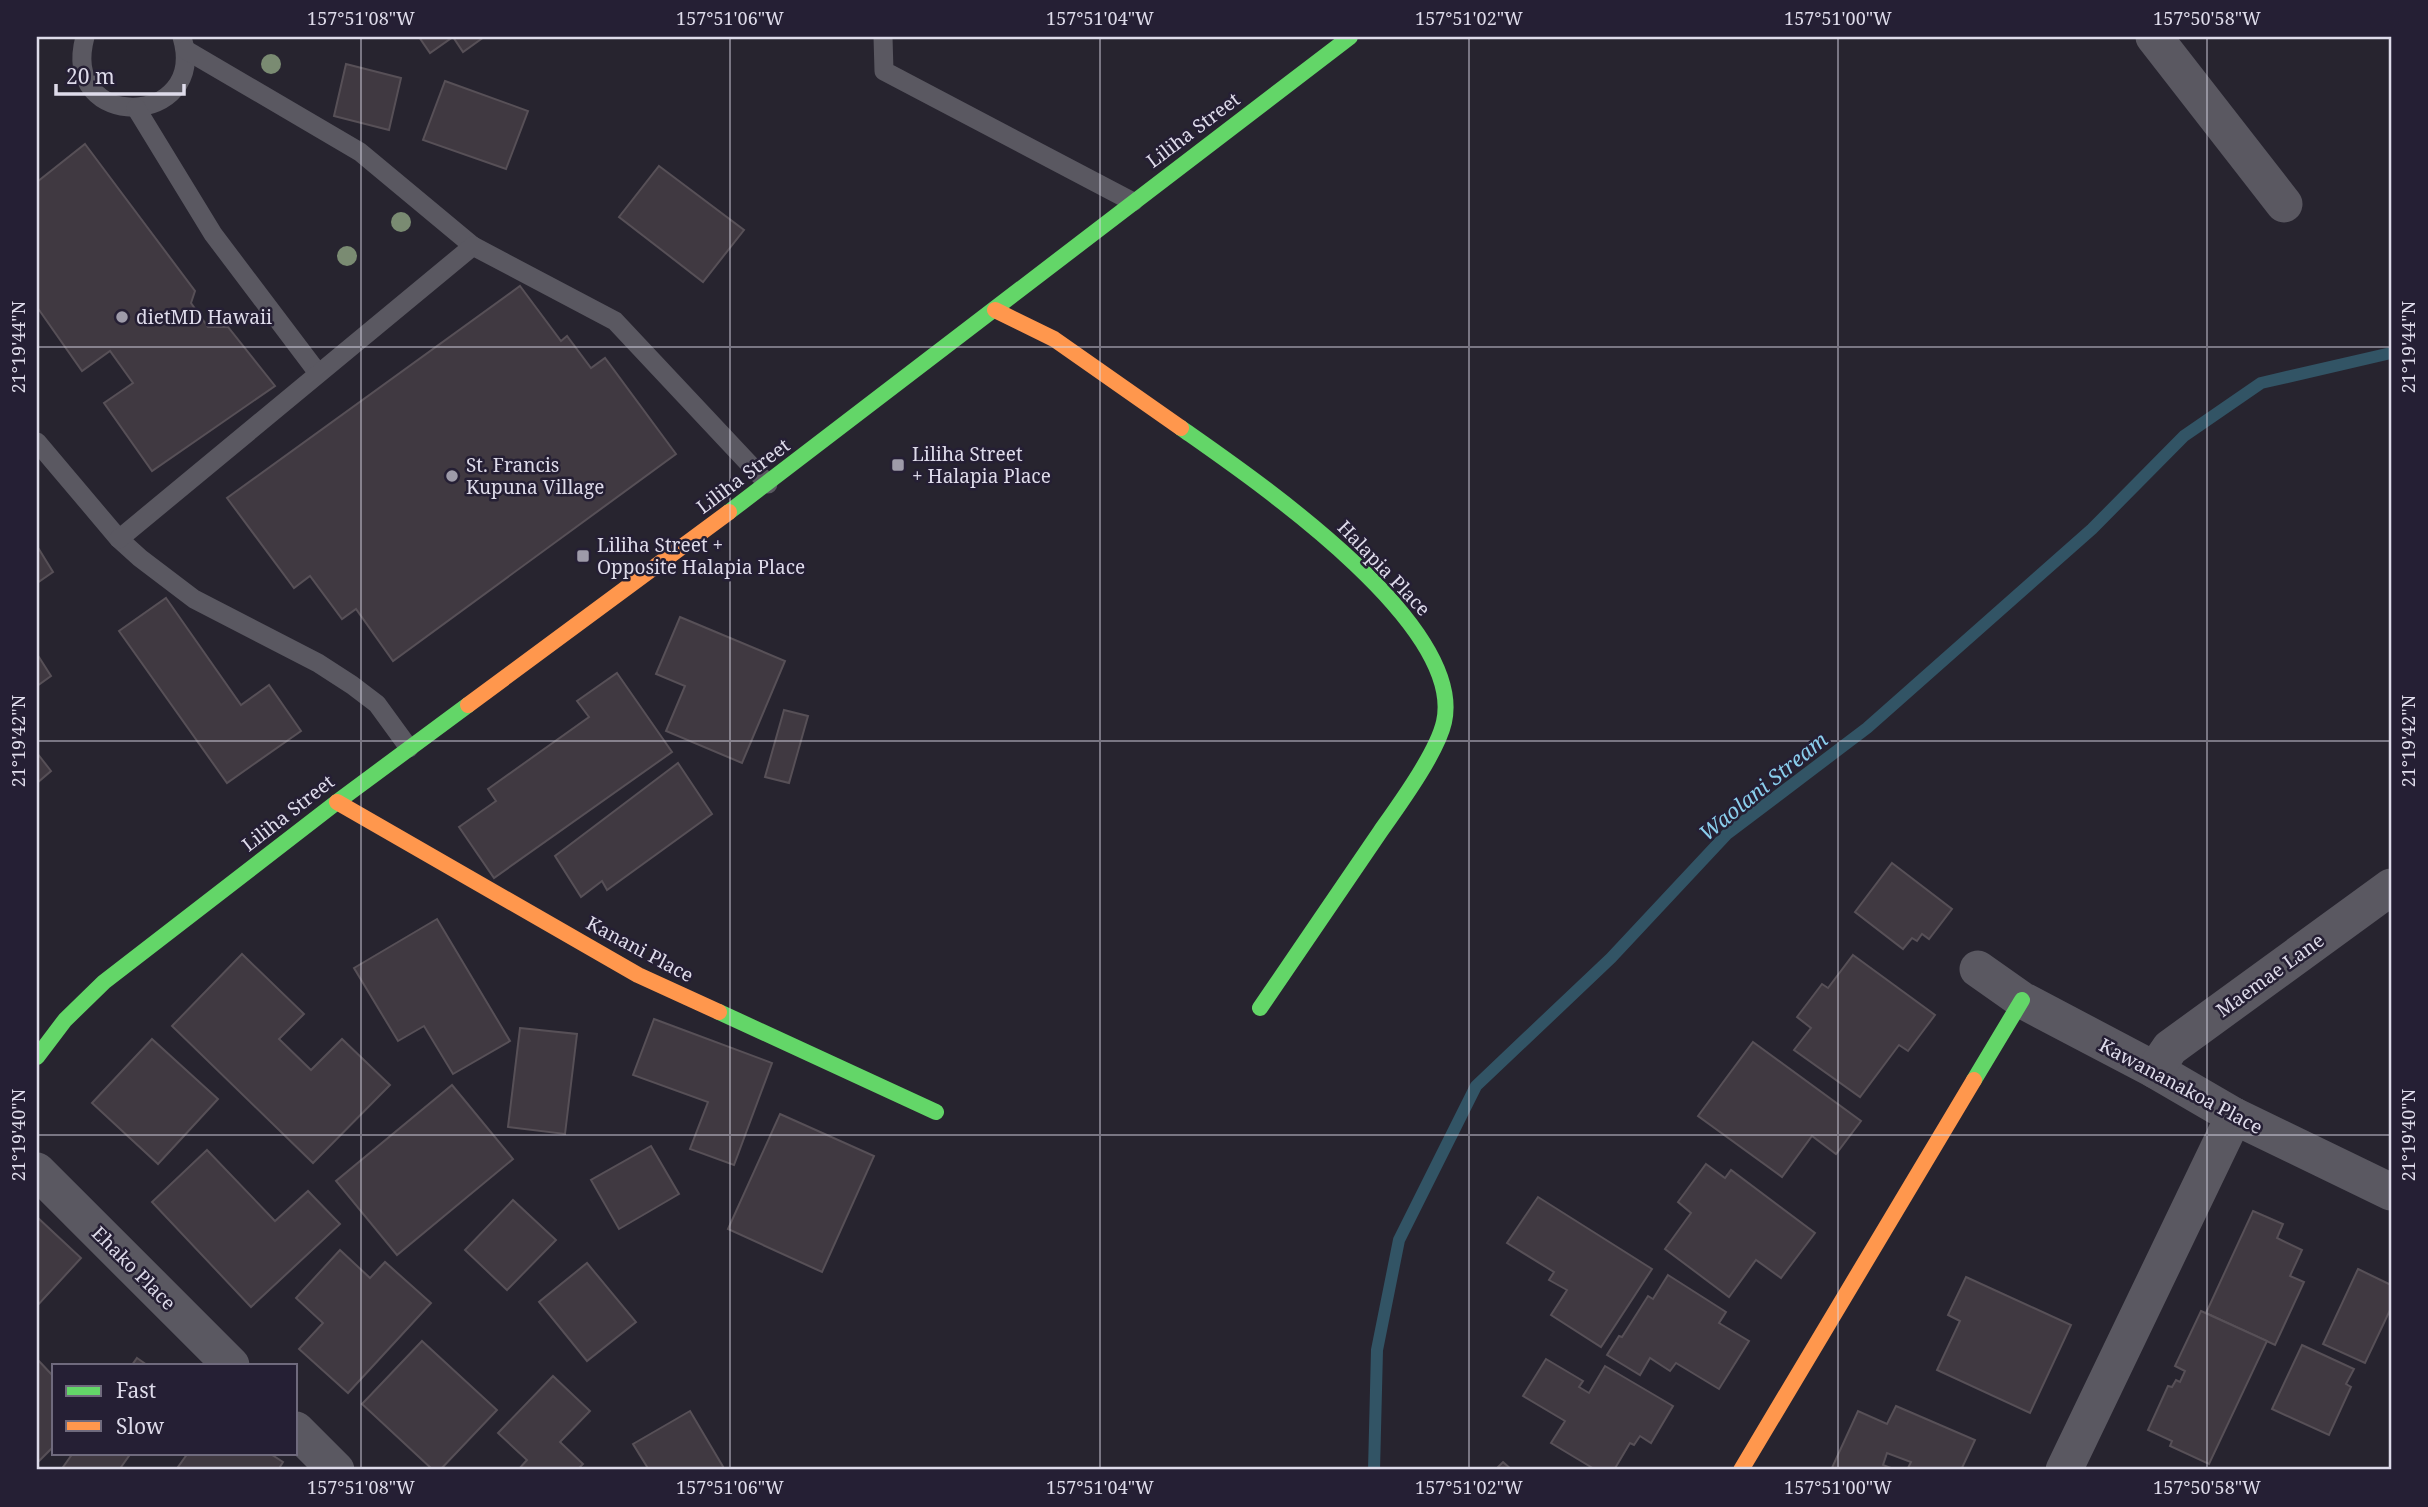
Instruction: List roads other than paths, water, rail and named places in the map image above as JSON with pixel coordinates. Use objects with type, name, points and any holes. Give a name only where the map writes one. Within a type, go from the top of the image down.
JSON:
[{"type":"street","name":"Liliha Street","points":[[37,1057],[65,1020],[104,982],[409,748],[768,484],[1350,37]]},
{"type":"street","points":[[2154,37],[2284,204]]},
{"type":"street","name":"Halapia Place","points":[[995,310],[1054,340],[1266,488],[1311,523],[1389,599],[1420,637],[1440,673],[1444,721],[1436,742],[1404,797],[1260,1008]]},
{"type":"street","name":"Kanani Place","points":[[337,802],[638,975],[936,1112]]},
{"type":"street","name":"Maemae Lane","points":[[2155,1070],[2170,1048],[2391,887]]},
{"type":"street","name":"Kawananakoa Place","points":[[1978,969],[2022,1000],[2155,1070],[2234,1116],[2391,1192]]},
{"type":"street","points":[[1741,1470],[2022,1000]]},
{"type":"street","points":[[2064,1470],[2234,1116]]},
{"type":"street","name":"Ehako Place","points":[[37,1171],[230,1364]]},
{"type":"street","points":[[298,1432],[336,1470]]},
{"type":"lane","points":[[85,37],[81,51],[83,69],[89,85],[102,98],[118,106],[136,108],[152,105],[167,96],[178,83],[184,67],[184,43]]},
{"type":"lane","points":[[883,37],[884,71],[1133,202]]},
{"type":"lane","points":[[184,43],[360,152],[473,246],[615,321],[768,484]]},
{"type":"lane","points":[[136,108],[213,234],[318,373]]},
{"type":"lane","points":[[119,539],[473,246]]},
{"type":"lane","points":[[37,442],[119,539],[194,599],[318,663],[352,685],[377,704],[409,748]]},
{"type":"waterway","name":"Waolani Stream","points":[[1374,1470],[1377,1350],[1399,1240],[1476,1086],[1611,958],[1727,834],[1867,728],[2092,529],[2184,436],[2261,383],[2391,353]]},
{"type":"place","name":"dietMD Hawaii","points":[[122,317]]},
{"type":"place","name":"Liliha Street + Halapia Place","points":[[898,465]]},
{"type":"place","name":"St. Francis Kupuna Village","points":[[452,476]]},
{"type":"place","name":"Liliha Street + Opposite Halapia Place","points":[[583,556]]}]
